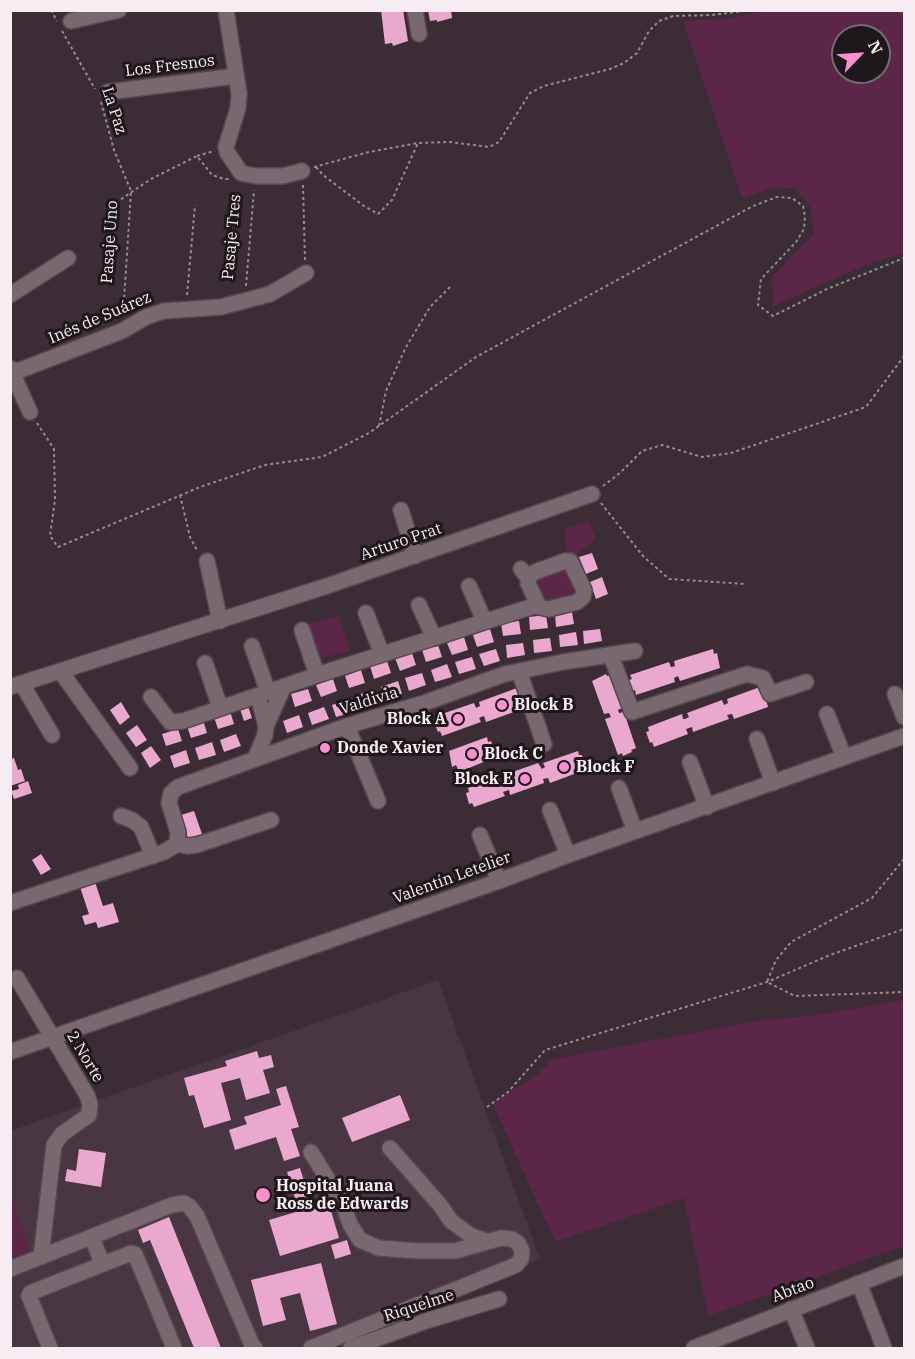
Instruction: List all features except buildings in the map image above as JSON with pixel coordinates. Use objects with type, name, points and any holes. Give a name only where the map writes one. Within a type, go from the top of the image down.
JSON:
[{"type":"street","points":[[71,21],[119,10]]},
{"type":"street","points":[[226,10],[239,93],[238,108],[226,147],[232,162],[249,174],[283,176],[309,169]]},
{"type":"street","points":[[415,10],[419,34]]},
{"type":"street","name":"Los Fresnos","points":[[108,92],[236,76]]},
{"type":"street","points":[[10,295],[68,258]]},
{"type":"street","name":"Inés de Suárez","points":[[11,372],[122,331],[164,310],[221,306],[270,294],[306,273]]},
{"type":"street","points":[[11,372],[30,412]]},
{"type":"street","name":"Arturo Prat","points":[[16,685],[220,621],[592,494]]},
{"type":"street","points":[[401,510],[415,556]]},
{"type":"street","points":[[207,561],[220,621]]},
{"type":"street","points":[[151,697],[170,722],[175,723],[484,620],[537,605],[546,609],[577,602],[583,597],[584,590],[570,561],[531,574],[525,573],[537,605]]},
{"type":"street","points":[[469,586],[484,620]]},
{"type":"street","points":[[419,605],[434,638]]},
{"type":"street","points":[[366,613],[382,654]]},
{"type":"street","points":[[302,630],[317,675]]},
{"type":"street","points":[[252,646],[263,694],[267,726]]},
{"type":"street","name":"Valdivia","points":[[177,844],[178,832],[169,803],[174,789],[347,726],[519,671],[635,651]]},
{"type":"street","points":[[611,656],[632,712],[747,674],[763,678],[770,694],[806,682]]},
{"type":"street","points":[[205,663],[220,707]]},
{"type":"street","points":[[519,671],[544,744]]},
{"type":"street","points":[[61,672],[130,768]]},
{"type":"street","points":[[16,685],[52,735]]},
{"type":"street","points":[[255,759],[284,686]]},
{"type":"street","points":[[895,693],[904,717]]},
{"type":"street","points":[[827,714],[844,757]]},
{"type":"street","points":[[347,726],[378,801]]},
{"type":"street","name":"Valentín Letelier","points":[[10,1052],[904,736]]},
{"type":"street","points":[[757,739],[773,783]]},
{"type":"street","points":[[690,762],[707,807]]},
{"type":"street","points":[[619,788],[635,831]]},
{"type":"street","points":[[550,810],[568,855]]},
{"type":"street","points":[[122,816],[141,827],[153,855]]},
{"type":"street","points":[[10,903],[153,855],[177,844],[197,845],[271,820]]},
{"type":"street","points":[[480,835],[499,881]]},
{"type":"street","name":"2 Norte","points":[[17,978],[87,1095],[91,1110],[89,1115],[62,1134],[54,1145],[40,1257]]},
{"type":"street","points":[[390,1148],[440,1204],[451,1221],[470,1235],[486,1241]]},
{"type":"street","points":[[310,1348],[516,1265],[521,1259],[522,1251],[518,1243],[512,1239],[501,1238],[455,1251],[379,1248],[360,1240],[350,1224],[343,1204],[311,1152]]},
{"type":"street","points":[[10,1269],[172,1204],[183,1203],[189,1206],[197,1216],[252,1346],[255,1348]]},
{"type":"street","points":[[92,1236],[102,1263]]},
{"type":"street","points":[[50,1348],[29,1296],[30,1293],[131,1253],[135,1254],[174,1348]]},
{"type":"street","name":"Abtao","points":[[694,1348],[904,1266]]},
{"type":"street","points":[[860,1283],[884,1348]]},
{"type":"street","name":"Riquelme","points":[[351,1348],[426,1321],[500,1299]]},
{"type":"street","points":[[791,1309],[807,1348]]},
{"type":"path","name":"La Paz","points":[[51,10],[99,96],[114,150],[131,191]]},
{"type":"path","points":[[309,169],[380,149],[418,143],[450,141],[489,147],[499,142],[530,93],[544,86],[610,69],[624,63],[637,54],[649,31],[659,21],[674,16],[712,15],[751,10]]},
{"type":"path","points":[[309,169],[322,175],[378,214],[392,200],[418,143]]},
{"type":"path","points":[[111,206],[131,191],[197,156],[212,175],[224,179],[249,174]]},
{"type":"path","points":[[306,273],[309,169]]},
{"type":"path","name":"Pasaje Tres","points":[[244,300],[249,174]]},
{"type":"path","name":"Pasaje Uno","points":[[122,331],[131,191]]},
{"type":"path","points":[[30,412],[54,449],[55,500],[50,536],[58,547],[180,495],[265,465],[322,457],[379,426],[476,357],[753,206],[777,197],[792,198],[803,206],[805,217],[804,229],[796,242],[761,279],[758,305],[773,316],[827,290],[904,258]]},
{"type":"path","points":[[186,310],[195,205]]},
{"type":"path","points":[[379,426],[387,391],[406,347],[430,307],[452,285]]},
{"type":"path","points":[[746,584],[669,579],[643,556],[592,494],[620,473],[642,451],[662,445],[702,457],[731,453],[866,407],[904,356]]},
{"type":"path","points":[[180,495],[190,537],[201,559],[207,561]]},
{"type":"path","points":[[767,982],[776,960],[791,942],[872,898],[904,859]]},
{"type":"path","points":[[487,1107],[508,1092],[545,1050],[767,982],[830,955],[904,930]]},
{"type":"path","points":[[767,982],[795,996],[904,992]]},
{"type":"shaded area","points":[[766,10],[904,11],[904,253],[873,262],[773,306],[772,277],[814,233],[810,207],[795,188],[769,189],[742,199],[683,21],[734,18]]},
{"type":"shaded area","points":[[589,521],[596,539],[572,558],[567,557],[564,529]]},
{"type":"shaded area","points":[[570,568],[579,596],[542,604],[533,581]]},
{"type":"shaded area","points":[[338,615],[350,651],[317,659],[306,625]]},
{"type":"shaded area","name":"Hospital Juana Ross de Edwards","points":[[438,980],[540,1259],[316,1348],[11,1348],[10,1131]]},
{"type":"shaded area","points":[[904,1000],[904,1246],[708,1316],[684,1198],[555,1242],[492,1102],[534,1078],[552,1059],[757,1021],[809,1016]]},
{"type":"shaded area","points":[[11,1196],[31,1252],[10,1260]]},
{"type":"place","name":"Block B","points":[[502,705]]},
{"type":"place","name":"Block A","points":[[458,719]]},
{"type":"place","name":"Donde Xavier","points":[[325,748]]},
{"type":"place","name":"Block C","points":[[472,754]]},
{"type":"place","name":"Block F","points":[[564,767]]},
{"type":"place","name":"Block E","points":[[525,779]]},
{"type":"place","name":"Hospital Juana Ross de Edwards","points":[[263,1195]]}]
